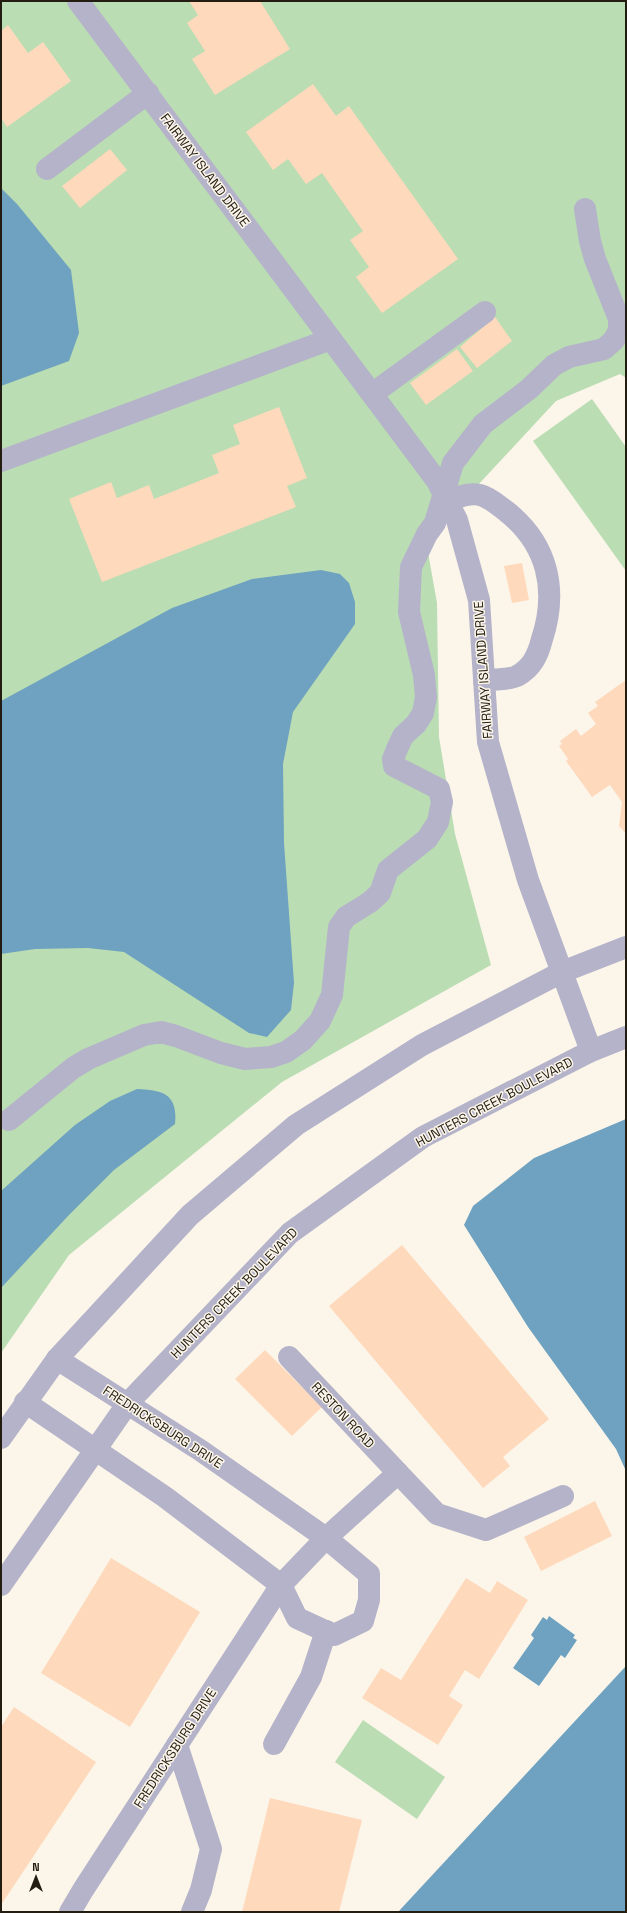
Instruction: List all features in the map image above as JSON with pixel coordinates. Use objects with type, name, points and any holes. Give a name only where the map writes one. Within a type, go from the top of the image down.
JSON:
[{"type":"street","name":"FAIRWAY ISLAND DRIVE","points":[[78,1],[436,481],[457,520],[479,600],[488,742],[528,880],[592,1051]]},
{"type":"street","points":[[47,169],[148,93]]},
{"type":"street","points":[[9,1120],[73,1068],[88,1059],[144,1035],[161,1032],[221,1053],[245,1059],[271,1057],[286,1052],[303,1040],[320,1021],[332,995],[339,927],[346,917],[370,902],[380,893],[388,870],[427,839],[438,822],[442,802],[438,789],[422,779],[399,770],[394,766],[393,759],[403,736],[416,724],[423,713],[426,697],[424,675],[410,612],[411,567],[427,534],[435,523],[445,498],[454,463],[482,424],[528,388],[554,365],[569,357],[604,349],[614,340],[619,330],[618,319],[592,247],[585,209]]},
{"type":"street","points":[[372,394],[485,312]]},
{"type":"street","points":[[1,461],[331,339]]},
{"type":"street","points":[[445,498],[480,495],[494,502],[512,516],[530,534],[542,556],[549,581],[550,602],[546,628],[539,652],[529,668],[516,677],[484,681]]},
{"type":"street","points":[[1,1438],[25,1402],[58,1359],[190,1215],[296,1125],[422,1045],[562,972],[626,947]]},
{"type":"street","name":"HUNTERS CREEK BOULEVARD","points":[[1,1586],[94,1449],[128,1403],[290,1233],[423,1137],[592,1051],[626,1037]]},
{"type":"street","name":"RESTON ROAD","points":[[289,1357],[437,1514],[486,1530],[563,1496]]},
{"type":"street","name":"FREDRICKSBURG DRIVE","points":[[25,1402],[165,1497],[281,1584],[297,1618],[334,1635],[363,1621],[370,1600],[369,1574],[326,1538],[200,1450],[58,1359]]},
{"type":"street","points":[[326,1538],[398,1473]]},
{"type":"street","name":"FREDRICKSBURG DRIVE","points":[[70,1912],[281,1584],[326,1538]]},
{"type":"street","points":[[274,1744],[311,1677],[326,1631]]},
{"type":"street","points":[[177,1745],[211,1849],[201,1890],[192,1912]]},
{"type":"green space","points":[[1,1],[626,1],[626,378],[620,374],[556,401],[426,541],[437,603],[439,737],[455,834],[491,965],[282,1082],[69,1255],[1,1353]]},
{"type":"green space","points":[[592,399],[626,447],[626,571],[533,441]]},
{"type":"green space","points":[[363,1720],[445,1777],[417,1819],[335,1762]]},
{"type":"water","points":[[1,188],[17,204],[71,270],[79,333],[69,361],[1,386]]},
{"type":"water","points":[[321,570],[340,574],[349,583],[355,602],[355,624],[293,712],[283,764],[284,843],[294,983],[291,1010],[267,1037],[249,1033],[124,952],[88,948],[35,949],[1,954],[1,701],[172,608],[252,579]]},
{"type":"water","points":[[137,1089],[154,1091],[167,1096],[174,1106],[175,1124],[114,1170],[68,1216],[1,1288],[1,1191],[75,1125],[110,1101]]},
{"type":"water","points":[[626,1119],[626,1471],[616,1449],[528,1327],[464,1225],[473,1206],[534,1158]]},
{"type":"water","points":[[549,1616],[575,1635],[573,1638],[577,1640],[565,1658],[561,1655],[539,1686],[513,1668],[534,1638],[531,1635],[543,1617],[547,1620]]},
{"type":"water","points":[[626,1666],[626,1912],[398,1912]]},
{"type":"building","points":[[189,1],[260,1],[290,49],[215,95],[192,59],[205,51],[187,23],[198,15]]},
{"type":"building","points":[[8,25],[28,53],[43,42],[71,81],[7,127],[1,118],[1,31]]},
{"type":"building","points":[[313,84],[336,116],[349,106],[458,259],[382,313],[356,277],[369,267],[350,240],[363,231],[322,173],[306,184],[288,159],[273,170],[246,132]]},
{"type":"building","points":[[110,149],[127,170],[80,208],[62,186]]},
{"type":"building","points":[[495,317],[512,341],[477,368],[460,347]]},
{"type":"building","points":[[457,349],[473,371],[426,405],[410,383]]},
{"type":"building","points":[[279,407],[307,478],[287,486],[296,507],[102,582],[69,499],[111,482],[117,498],[149,485],[154,499],[219,473],[212,455],[240,444],[233,425]]},
{"type":"building","points":[[522,563],[529,600],[512,603],[504,566]]},
{"type":"building","points":[[626,680],[626,834],[619,826],[622,802],[610,785],[592,797],[566,761],[568,759],[559,746],[562,744],[560,741],[576,729],[581,736],[596,724],[588,713],[598,706],[595,702]]},
{"type":"building","points":[[402,1245],[549,1419],[503,1457],[510,1466],[483,1488],[329,1306]]},
{"type":"building","points":[[265,1350],[322,1407],[292,1436],[235,1379]]},
{"type":"building","points":[[595,1501],[612,1536],[541,1571],[524,1537]]},
{"type":"building","points":[[111,1558],[200,1612],[130,1727],[41,1673]]},
{"type":"building","points":[[466,1578],[490,1593],[497,1581],[528,1600],[479,1679],[465,1670],[449,1696],[463,1705],[438,1745],[362,1698],[381,1668],[401,1680]]},
{"type":"building","points":[[14,1707],[96,1762],[1,1905],[1,1727]]},
{"type":"building","points":[[270,1798],[362,1820],[339,1912],[242,1912]]}]
